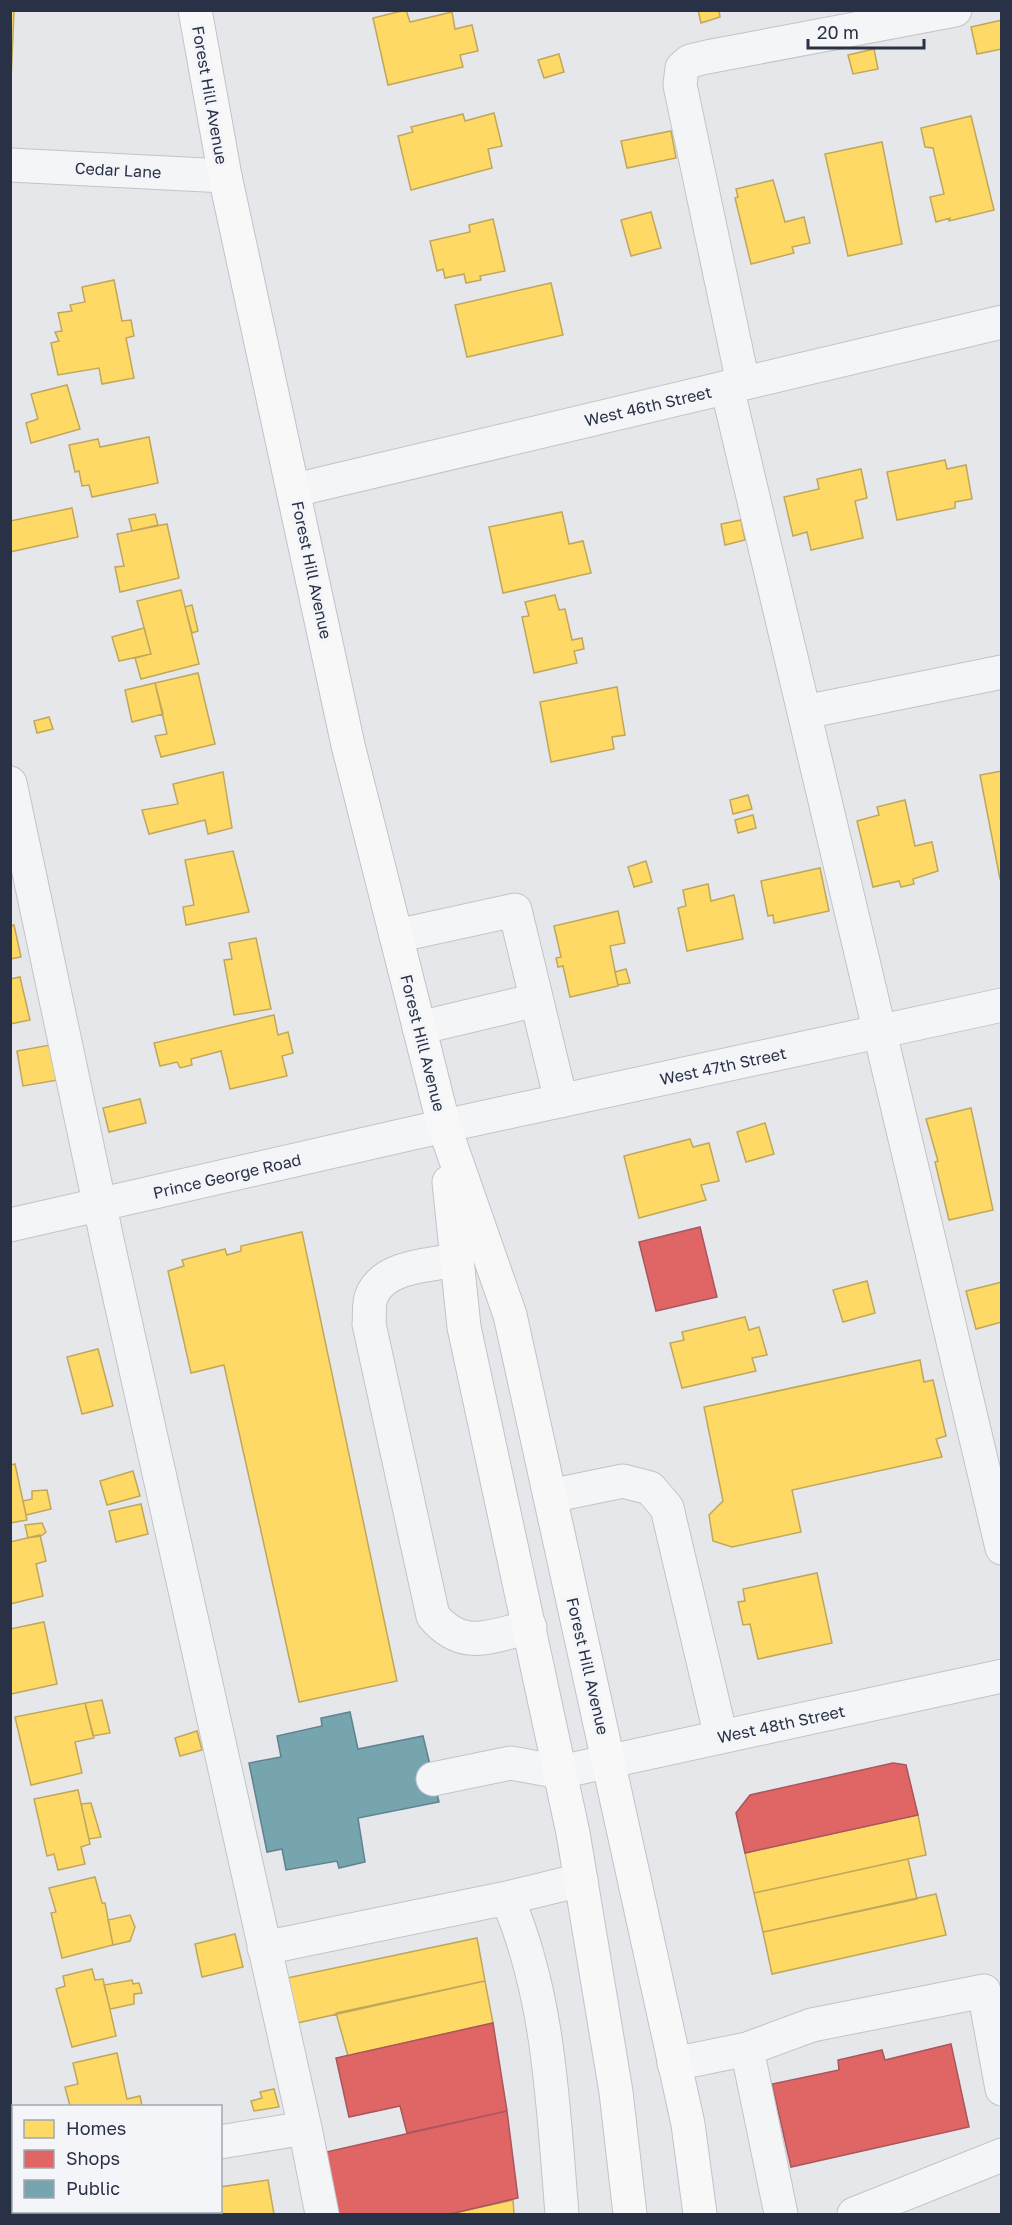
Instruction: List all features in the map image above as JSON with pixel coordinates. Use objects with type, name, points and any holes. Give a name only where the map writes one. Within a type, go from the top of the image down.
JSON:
[{"type":"main road","name":"Forest Hill Avenue","points":[[195,10],[225,176],[295,490],[348,745],[444,1126],[510,1315],[688,2124],[700,2214]]},
{"type":"main road","name":"Forest Hill Avenue","points":[[444,1126],[464,1327],[530,1627],[581,1880],[616,2092],[630,2214]]},
{"type":"street","points":[[955,10],[690,61],[682,68],[680,85],[735,386],[805,712],[1002,1548]]},
{"type":"street","name":"Cedar Lane","points":[[10,165],[225,176]]},
{"type":"street","name":"West 46th Street","points":[[295,490],[1002,322]]},
{"type":"street","points":[[805,712],[1002,672]]},
{"type":"street","points":[[10,783],[100,1206],[305,2128],[322,2214]]},
{"type":"street","points":[[396,936],[515,910],[561,1101]]},
{"type":"street","points":[[419,1028],[536,1000]]},
{"type":"street","name":"West 47th Street","points":[[444,1126],[1002,1005]]},
{"type":"street","name":"Prince George Road","points":[[10,1225],[444,1126]]},
{"type":"street","points":[[457,1260],[403,1271],[382,1281],[371,1297],[369,1324],[433,1617],[453,1636],[466,1639],[530,1627]]},
{"type":"street","points":[[550,1496],[623,1481],[650,1488],[667,1508],[721,1737]]},
{"type":"street","name":"West 48th Street","points":[[560,1772],[1002,1676]]},
{"type":"street","points":[[433,1779],[511,1763],[560,1772]]},
{"type":"street","points":[[264,1948],[513,1912],[581,1880]]},
{"type":"street","points":[[513,1912],[548,2046],[562,2214]]},
{"type":"street","points":[[674,2064],[747,2049],[812,2025],[984,1991],[1002,2089]]},
{"type":"street","points":[[747,2049],[781,2214]]},
{"type":"street","points":[[222,2142],[305,2128]]},
{"type":"street","points":[[854,2214],[1002,2155]]},
{"type":"building: Homes","points":[[10,10],[14,10],[11,81],[10,81]]},
{"type":"building: Homes","points":[[406,10],[410,22],[452,12],[455,29],[472,25],[478,51],[460,55],[463,67],[388,85],[373,18]]},
{"type":"building: Homes","points":[[698,10],[719,10],[720,17],[701,23]]},
{"type":"building: Homes","points":[[1002,20],[1002,49],[977,54],[971,27]]},
{"type":"building: Homes","points":[[874,49],[878,69],[853,74],[848,55]]},
{"type":"building: Homes","points":[[559,54],[564,72],[544,78],[538,60]]},
{"type":"building: Homes","points":[[494,113],[502,146],[488,149],[492,168],[411,190],[398,136],[413,132],[411,127],[463,114],[465,121]]},
{"type":"building: Homes","points":[[971,116],[994,210],[936,222],[930,197],[944,194],[933,148],[925,147],[921,128]]},
{"type":"building: Homes","points":[[671,131],[676,158],[627,168],[621,141]]},
{"type":"building: Homes","points":[[882,142],[902,244],[848,256],[825,154]]},
{"type":"building: Homes","points":[[773,180],[785,222],[804,217],[810,243],[792,247],[794,253],[751,264],[735,198],[738,197],[736,189]]},
{"type":"building: Homes","points":[[651,212],[661,248],[631,256],[621,220]]},
{"type":"building: Homes","points":[[493,219],[505,271],[480,276],[481,280],[466,283],[464,274],[445,278],[443,269],[437,271],[430,241],[470,232],[469,225]]},
{"type":"building: Homes","points":[[114,280],[122,321],[131,320],[134,336],[126,338],[134,378],[102,384],[99,368],[58,375],[51,343],[59,341],[55,332],[62,331],[58,313],[72,311],[70,305],[85,302],[82,287]]},
{"type":"building: Homes","points":[[551,283],[563,335],[467,357],[455,305]]},
{"type":"building: Homes","points":[[67,385],[80,429],[31,443],[26,423],[38,419],[31,394]]},
{"type":"building: Homes","points":[[149,437],[158,483],[92,497],[89,485],[82,486],[79,471],[75,472],[69,445],[98,439],[100,447]]},
{"type":"building: Homes","points":[[945,460],[947,469],[966,465],[972,499],[955,502],[955,508],[897,520],[887,472]]},
{"type":"building: Homes","points":[[861,469],[867,498],[855,501],[863,538],[811,550],[807,532],[793,536],[784,497],[819,489],[817,479]]},
{"type":"building: Homes","points":[[72,508],[78,537],[10,552],[10,521]]},
{"type":"building: Homes","points":[[562,512],[569,544],[583,541],[591,573],[503,593],[489,527]]},
{"type":"building: Homes","points":[[155,514],[158,525],[132,531],[129,519]]},
{"type":"building: Homes","points":[[741,520],[745,540],[725,545],[721,524]]},
{"type":"building: Homes","points":[[167,524],[179,578],[120,592],[115,567],[124,566],[117,534]]},
{"type":"building: Homes","points":[[181,590],[199,664],[141,679],[135,658],[151,654],[137,601]]},
{"type":"building: Homes","points":[[555,595],[559,610],[565,609],[572,640],[582,638],[584,649],[574,651],[577,663],[534,673],[522,617],[529,616],[525,602]]},
{"type":"building: Homes","points":[[192,605],[198,631],[192,633],[185,607]]},
{"type":"building: Homes","points":[[144,628],[151,654],[119,661],[112,637]]},
{"type":"building: Homes","points":[[198,673],[215,744],[161,757],[155,736],[167,734],[155,683]]},
{"type":"building: Homes","points":[[155,683],[163,714],[132,722],[125,690]]},
{"type":"building: Homes","points":[[617,687],[625,735],[612,737],[614,749],[551,762],[540,702]]},
{"type":"building: Homes","points":[[49,717],[53,729],[37,733],[34,721]]},
{"type":"building: Homes","points":[[1002,771],[1002,879],[1000,879],[980,775]]},
{"type":"building: Homes","points":[[223,772],[232,828],[208,834],[205,820],[149,834],[142,810],[178,804],[173,784]]},
{"type":"building: Homes","points":[[748,795],[752,809],[733,814],[730,800]]},
{"type":"building: Homes","points":[[905,800],[915,846],[932,842],[938,871],[913,879],[914,884],[901,887],[899,881],[873,887],[857,821],[879,815],[877,807]]},
{"type":"building: Homes","points":[[753,815],[756,828],[738,833],[735,820]]},
{"type":"building: Homes","points":[[233,851],[249,912],[186,925],[183,907],[194,905],[185,860]]},
{"type":"building: Homes","points":[[646,861],[652,882],[634,887],[628,867]]},
{"type":"building: Homes","points":[[820,868],[829,911],[774,923],[773,915],[768,916],[761,881]]},
{"type":"building: Homes","points":[[708,884],[711,901],[734,895],[743,939],[687,951],[678,908],[686,906],[683,890]]},
{"type":"building: Homes","points":[[618,911],[625,943],[610,946],[618,986],[570,997],[563,966],[558,967],[556,958],[561,957],[554,926]]},
{"type":"building: Homes","points":[[14,925],[21,957],[10,959],[10,926]]},
{"type":"building: Homes","points":[[256,938],[271,1009],[234,1015],[224,960],[232,959],[229,943]]},
{"type":"building: Homes","points":[[626,969],[630,983],[618,985],[615,972]]},
{"type":"building: Homes","points":[[20,977],[30,1020],[10,1024],[10,979]]},
{"type":"building: Homes","points":[[274,1015],[278,1035],[288,1032],[293,1053],[282,1056],[287,1076],[230,1089],[221,1051],[191,1059],[192,1065],[180,1068],[177,1062],[160,1066],[154,1043]]},
{"type":"building: Homes","points":[[50,1045],[58,1080],[23,1086],[17,1051]]},
{"type":"building: Homes","points":[[140,1099],[146,1123],[109,1132],[103,1108]]},
{"type":"building: Homes","points":[[971,1108],[993,1210],[949,1220],[935,1162],[938,1161],[926,1119]]},
{"type":"building: Homes","points":[[765,1123],[774,1154],[746,1162],[737,1132]]},
{"type":"building: Homes","points":[[690,1139],[693,1147],[709,1143],[719,1181],[701,1185],[706,1200],[639,1218],[624,1156]]},
{"type":"building: Homes","points":[[302,1232],[397,1681],[299,1702],[224,1365],[191,1373],[168,1271],[184,1266],[182,1260],[225,1249],[227,1255],[241,1251],[241,1246]]},
{"type":"building: Homes","points":[[867,1281],[875,1313],[843,1322],[833,1290]]},
{"type":"building: Homes","points":[[1002,1282],[1002,1322],[976,1329],[966,1291]]},
{"type":"building: Homes","points":[[745,1317],[749,1330],[759,1327],[767,1355],[752,1358],[756,1371],[682,1388],[670,1343],[684,1340],[682,1332]]},
{"type":"building: Homes","points":[[98,1349],[113,1406],[82,1414],[67,1357]]},
{"type":"building: Homes","points":[[920,1360],[924,1382],[933,1380],[946,1436],[936,1439],[942,1457],[792,1490],[801,1532],[732,1547],[713,1541],[709,1515],[723,1501],[704,1407]]},
{"type":"building: Homes","points":[[15,1464],[27,1520],[10,1523],[10,1465]]},
{"type":"building: Homes","points":[[133,1471],[140,1496],[107,1505],[100,1481]]},
{"type":"building: Homes","points":[[47,1490],[51,1509],[26,1515],[23,1501],[32,1499],[32,1491]]},
{"type":"building: Homes","points":[[141,1504],[148,1534],[116,1542],[109,1511]]},
{"type":"building: Homes","points":[[42,1523],[46,1532],[41,1536],[28,1538],[25,1525]]},
{"type":"building: Homes","points":[[40,1535],[46,1561],[36,1564],[43,1596],[10,1604],[10,1542]]},
{"type":"building: Homes","points":[[817,1573],[832,1643],[758,1659],[750,1624],[743,1625],[738,1602],[745,1601],[743,1589]]},
{"type":"building: Homes","points":[[44,1622],[57,1684],[11,1694],[10,1629]]},
{"type":"building: Homes","points":[[102,1700],[110,1733],[93,1736],[85,1703]]},
{"type":"building: Homes","points":[[85,1703],[94,1738],[75,1742],[82,1773],[31,1785],[15,1717]]},
{"type":"building: Homes","points":[[197,1731],[202,1750],[180,1756],[175,1738]]},
{"type":"building: Homes","points":[[78,1790],[90,1844],[81,1847],[85,1864],[58,1870],[54,1854],[47,1856],[34,1799]]},
{"type":"building: Homes","points":[[91,1803],[101,1837],[89,1839],[81,1804]]},
{"type":"building: Homes","points":[[918,1815],[926,1855],[754,1893],[745,1853]]},
{"type":"building: Homes","points":[[908,1859],[917,1899],[763,1932],[754,1893]]},
{"type":"building: Homes","points":[[95,1877],[102,1903],[105,1903],[113,1945],[62,1958],[51,1913],[56,1912],[49,1888]]},
{"type":"building: Homes","points":[[936,1894],[946,1935],[772,1974],[763,1932]]},
{"type":"building: Homes","points":[[130,1915],[135,1927],[130,1941],[113,1945],[108,1920]]},
{"type":"building: Homes","points":[[235,1934],[243,1967],[202,1977],[195,1944]]},
{"type":"building: Homes","points":[[477,1938],[485,1981],[297,2023],[287,1978]]},
{"type":"building: Homes","points":[[92,1969],[95,1980],[103,1979],[116,2036],[72,2047],[56,1989],[65,1986],[63,1976]]},
{"type":"building: Homes","points":[[132,1980],[133,1984],[139,1983],[142,1993],[134,1994],[134,2004],[110,2009],[104,1985]]},
{"type":"building: Homes","points":[[485,1981],[493,2023],[348,2056],[336,2013]]},
{"type":"building: Homes","points":[[117,2053],[127,2099],[140,2096],[142,2105],[70,2105],[65,2087],[78,2084],[73,2063]]},
{"type":"building: Homes","points":[[274,2089],[279,2107],[254,2111],[251,2101],[262,2098],[260,2092]]},
{"type":"building: Homes","points":[[268,2180],[274,2214],[179,2214],[222,2213],[222,2187]]},
{"type":"building: Homes","points":[[513,2200],[514,2214],[450,2214]]},
{"type":"building: Homes","points":[[121,2213],[172,2213],[172,2214]]},
{"type":"building: Shops","points":[[700,1227],[717,1297],[656,1311],[639,1242]]},
{"type":"building: Shops","points":[[893,1763],[906,1765],[918,1815],[745,1853],[736,1813],[750,1795]]},
{"type":"building: Shops","points":[[493,2023],[507,2111],[407,2133],[400,2106],[349,2117],[336,2058]]},
{"type":"building: Shops","points":[[951,2044],[969,2127],[791,2167],[772,2084],[839,2070],[838,2060],[882,2050],[885,2060]]},
{"type":"building: Shops","points":[[507,2111],[518,2198],[450,2214],[335,2214],[322,2153]]},
{"type":"building: Public","points":[[350,1712],[358,1749],[423,1736],[439,1802],[358,1818],[365,1862],[339,1868],[337,1861],[286,1870],[282,1849],[267,1852],[249,1763],[281,1757],[277,1736],[322,1726],[321,1718]]}]
